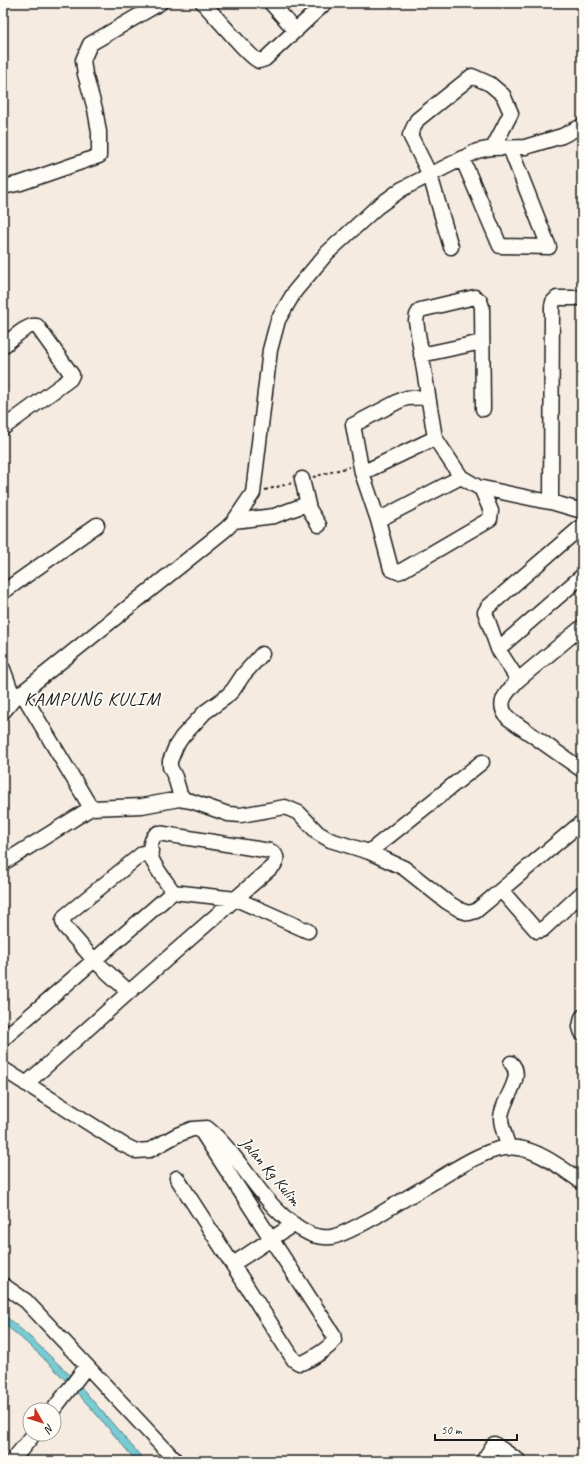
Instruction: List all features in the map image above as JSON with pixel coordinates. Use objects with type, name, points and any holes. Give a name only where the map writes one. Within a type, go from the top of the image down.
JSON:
[{"type":"street","points":[[3,187],[20,183],[99,156],[99,132],[83,60],[90,44],[160,3]]},
{"type":"street","points":[[203,3],[256,60],[263,61],[325,3]]},
{"type":"street","points":[[271,3],[296,31]]},
{"type":"street","points":[[451,247],[430,175],[410,135],[412,130],[417,120],[472,76],[490,84],[503,95],[512,113],[493,148]]},
{"type":"street","points":[[3,712],[18,696],[234,521],[253,493],[270,350],[278,320],[295,291],[327,253],[377,207],[402,189],[462,158],[477,151],[493,148],[525,147],[562,136],[582,126]]},
{"type":"street","points":[[462,158],[500,246],[549,247],[510,148]]},
{"type":"street","points":[[483,410],[482,307],[480,301],[475,297],[420,310],[416,321],[435,438],[461,477],[481,488],[551,502],[582,511]]},
{"type":"street","points":[[551,502],[552,302],[557,298],[582,298]]},
{"type":"street","points":[[3,346],[28,327],[34,325],[38,326],[72,375],[70,379],[3,428]]},
{"type":"street","points":[[421,354],[482,342]]},
{"type":"street","points":[[428,397],[407,398],[401,400],[353,425],[362,473],[378,520],[391,569],[398,572],[490,519],[491,511],[481,488]]},
{"type":"street","points":[[362,473],[435,438]]},
{"type":"street","points":[[378,520],[461,477]]},
{"type":"street","points":[[302,480],[309,509],[319,525]]},
{"type":"street","points":[[234,521],[274,516],[308,504]]},
{"type":"street","points":[[3,592],[97,525]]},
{"type":"street","points":[[518,680],[498,649],[486,619],[486,609],[582,526]]},
{"type":"street","points":[[498,649],[582,576]]},
{"type":"street","points":[[582,627],[518,680],[509,690],[503,700],[502,706],[503,713],[508,718],[582,770]]},
{"type":"street","points":[[185,800],[180,794],[175,777],[170,767],[170,760],[176,746],[182,737],[205,712],[230,693],[243,675],[262,654]]},
{"type":"street","points":[[3,669],[18,696],[91,808]]},
{"type":"street","points":[[369,852],[482,762]]},
{"type":"street","points":[[3,863],[91,808],[142,806],[179,799],[191,801],[228,814],[241,815],[285,807],[299,813],[318,834],[330,840],[369,852],[404,868],[447,902],[462,911],[470,913],[476,911],[582,822]]},
{"type":"street","points":[[26,1084],[274,865],[277,862],[277,857],[270,851],[161,833],[155,835],[153,837],[151,851],[152,859],[173,892]]},
{"type":"street","points":[[129,992],[94,960],[63,924],[64,918],[143,853],[151,851]]},
{"type":"street","points":[[501,890],[537,931],[542,930],[582,893]]},
{"type":"street","points":[[3,1039],[173,892],[236,899],[308,931]]},
{"type":"street","points":[[508,1148],[501,1119],[502,1109],[517,1073],[515,1067],[511,1063]]},
{"type":"street","points":[[3,1069],[122,1144],[136,1151],[150,1150],[177,1135],[192,1129],[200,1128],[333,1334],[334,1340],[331,1345],[306,1362],[296,1362],[177,1178]]},
{"type":"street","name":"Jalan Kg Kulim","points":[[200,1128],[207,1128],[220,1138],[272,1205],[294,1224],[311,1235],[330,1238],[358,1226],[480,1156],[498,1150],[519,1148],[530,1152],[555,1164],[582,1182]]},
{"type":"street","points":[[233,1264],[294,1224]]},
{"type":"street","points":[[3,1285],[26,1301],[176,1461]]},
{"type":"street","points":[[58,1402],[87,1366]]},
{"type":"street","points":[[12,1461],[27,1442]]},
{"type":"street","points":[[483,1461],[494,1444],[519,1461]]},
{"type":"water","points":[[3,1314],[30,1337],[74,1379],[145,1461],[136,1461],[57,1371],[3,1323]]},
{"type":"district","name":"KAMPUNG KULIM","points":[[92,698]]}]
